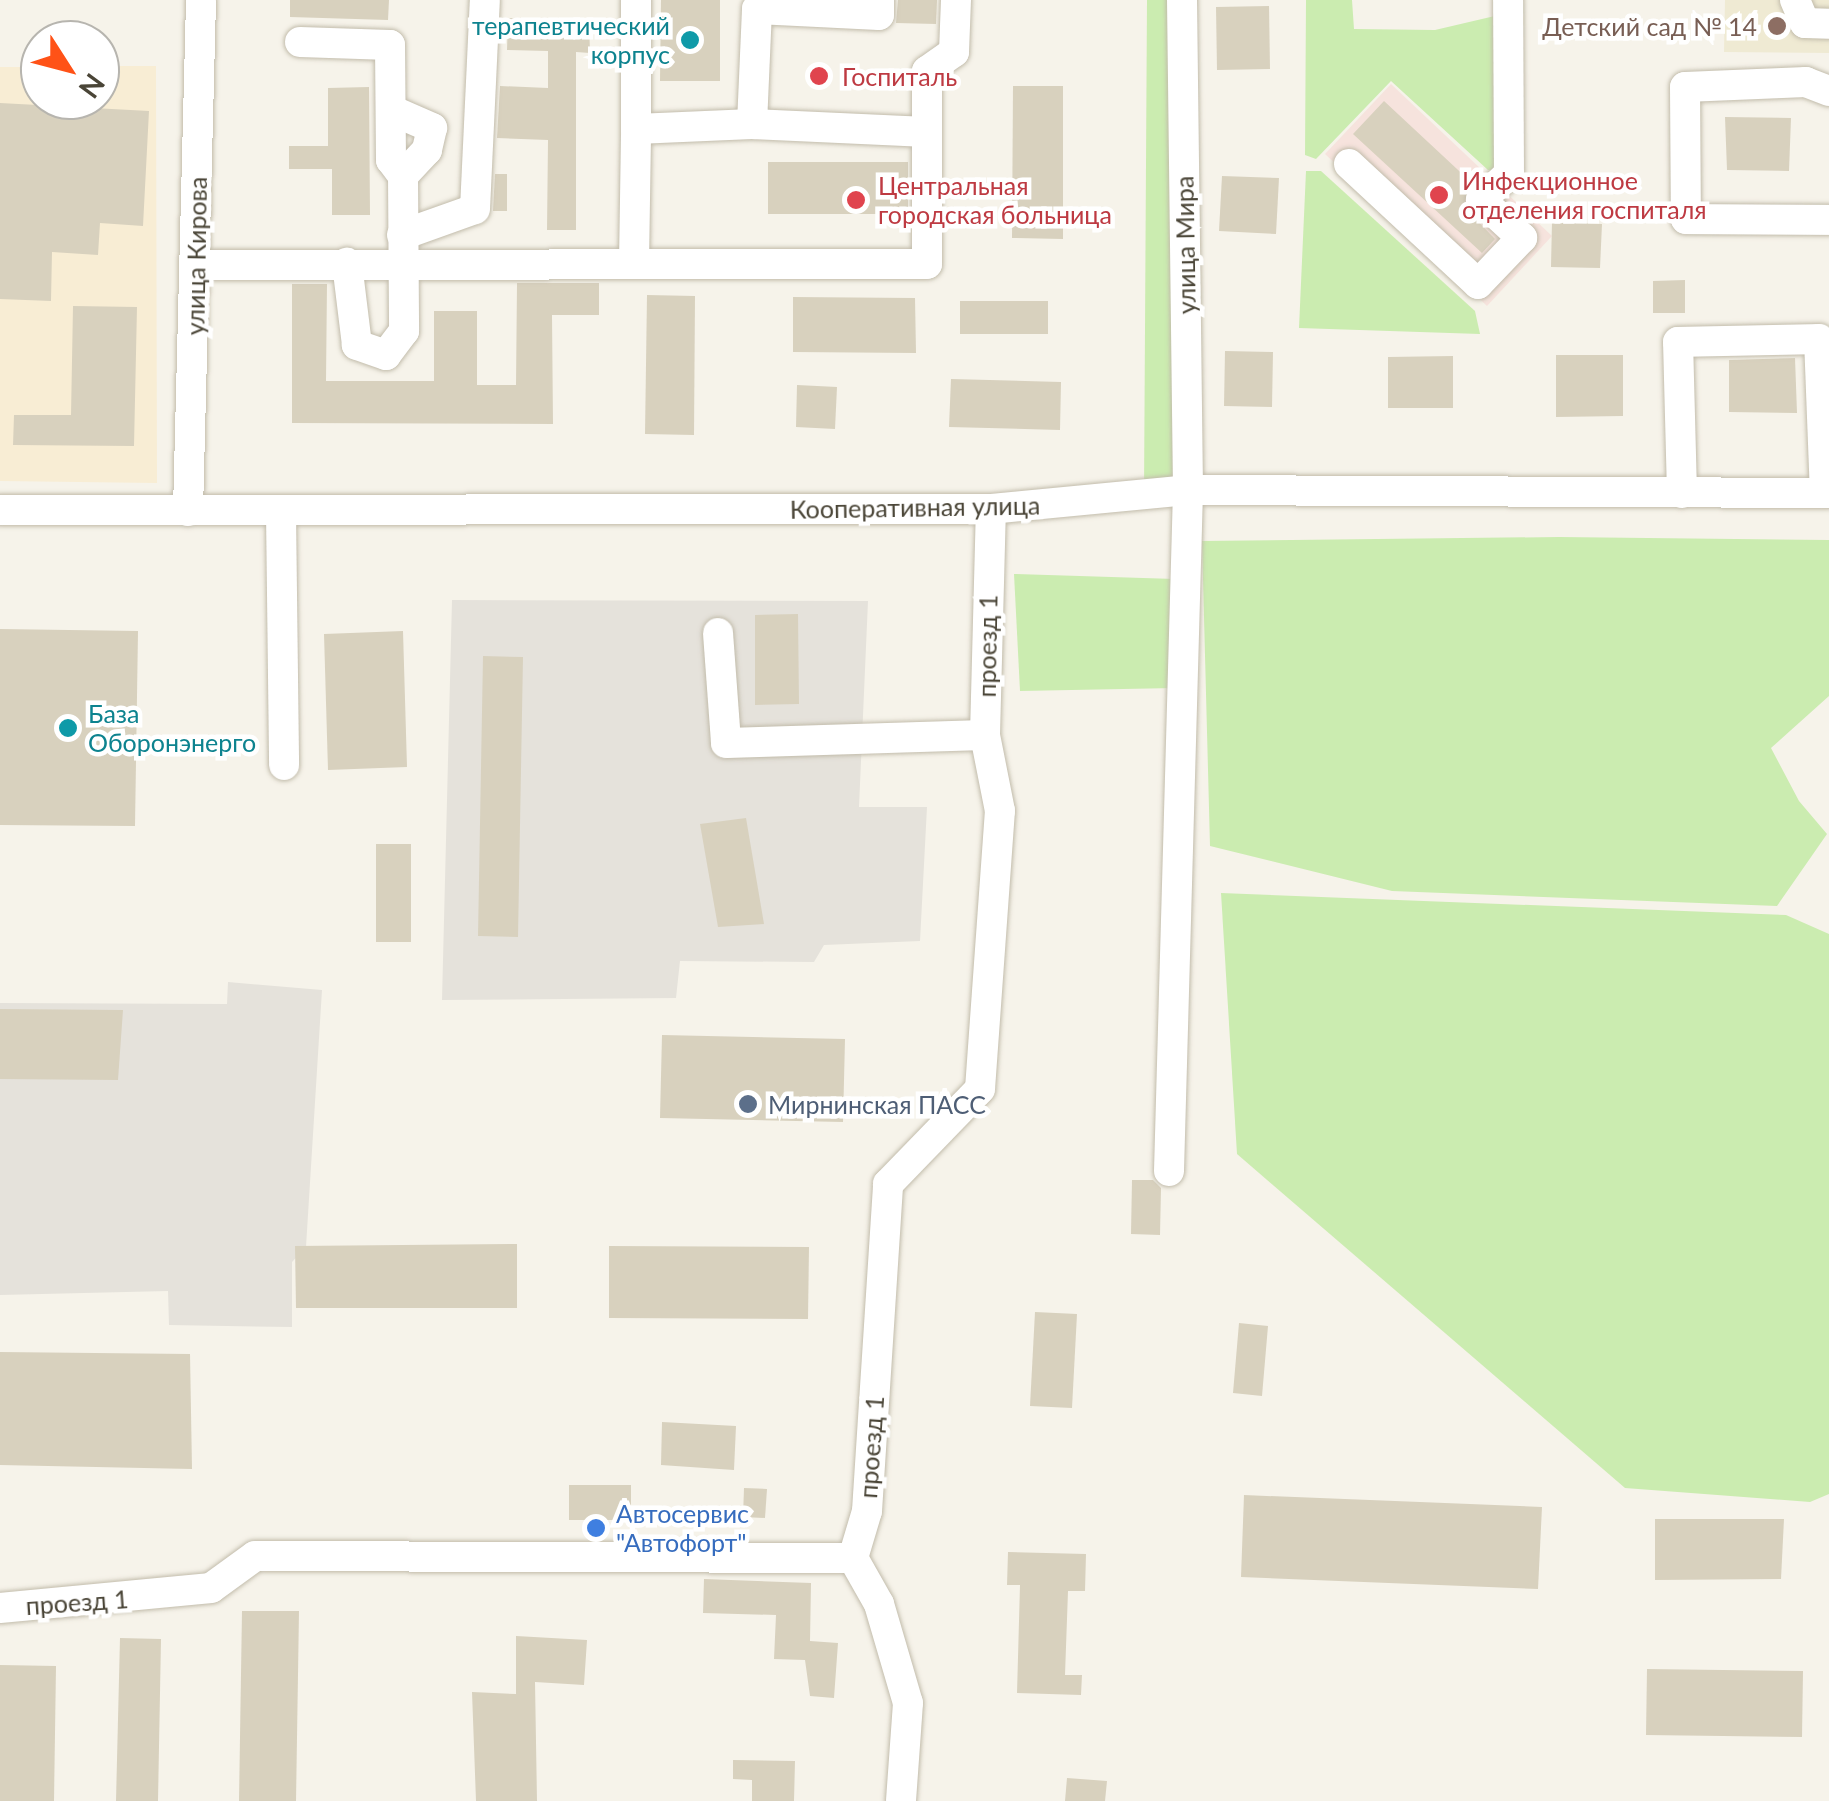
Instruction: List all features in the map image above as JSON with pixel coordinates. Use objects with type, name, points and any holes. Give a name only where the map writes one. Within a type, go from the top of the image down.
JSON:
[{"type":"street","name":"улица Кирова","points":[[188,512],[201,0]]},
{"type":"street","points":[[197,265],[346,263],[403,248],[474,209],[485,0]]},
{"type":"street","points":[[634,263],[636,0]]},
{"type":"street","points":[[752,124],[757,9],[879,15],[879,0]]},
{"type":"street","points":[[403,248],[634,263],[928,264],[927,72],[954,52],[956,0]]},
{"type":"street","name":"улица Мира","points":[[1169,1170],[1188,490],[1182,0]]},
{"type":"street","points":[[1349,164],[1478,284],[1522,238],[1481,200],[1509,174],[1508,0]]},
{"type":"street","points":[[1795,0],[1805,23],[1829,24]]},
{"type":"street","points":[[300,42],[390,45],[392,160],[404,176],[404,331],[386,355],[358,346],[346,263]]},
{"type":"street","points":[[1829,90],[1806,82],[1685,87],[1686,219],[1829,220]]},
{"type":"street","points":[[636,129],[752,124],[927,132]]},
{"type":"street","points":[[1682,493],[1678,342],[1820,339],[1827,493]]},
{"type":"street","name":"Кооперативная улица","points":[[0,510],[991,510],[1188,490],[1827,493]]},
{"type":"street","name":"проезд 1","points":[[0,1608],[211,1588],[255,1556],[853,1558],[866,1510],[888,1184],[980,1089],[1000,811],[985,735],[991,510]]},
{"type":"street","points":[[281,512],[284,765]]},
{"type":"street","points":[[718,633],[726,743],[985,735]]},
{"type":"street","points":[[853,1558],[879,1604],[908,1704],[901,1801]]},
{"type":"shaded area","name":"Детский сад № 14","points":[[1725,0],[1829,0],[1829,53],[1724,52]]},
{"type":"shaded area","points":[[120,66],[156,66],[157,483],[0,481],[0,67],[20,67],[20,120],[120,120]]},
{"type":"shaded area","name":"Инфекционное отделения госпиталя","points":[[1391,84],[1552,236],[1487,306],[1325,154]]},
{"type":"shaded area","points":[[452,600],[868,601],[859,807],[927,807],[920,941],[824,945],[814,962],[680,961],[676,998],[442,1000]]},
{"type":"shaded area","points":[[228,982],[322,990],[306,1247],[292,1262],[292,1327],[169,1325],[168,1291],[0,1295],[0,1003],[227,1004]]},
{"type":"green space","points":[[1147,0],[1174,0],[1173,496],[1144,495]]},
{"type":"green space","points":[[1306,0],[1352,0],[1354,29],[1435,30],[1499,15],[1500,169],[1488,170],[1391,81],[1316,159],[1305,155]]},
{"type":"green space","points":[[1306,171],[1321,171],[1475,311],[1480,334],[1299,328]]},
{"type":"green space","points":[[1559,537],[1829,540],[1829,696],[1771,748],[1799,801],[1827,834],[1777,906],[1392,891],[1210,846],[1202,541]]},
{"type":"green space","points":[[1014,574],[1175,579],[1175,688],[1020,691]]},
{"type":"green space","points":[[1221,893],[1786,915],[1829,934],[1829,1494],[1810,1502],[1625,1488],[1237,1154]]},
{"type":"building","points":[[290,0],[389,0],[388,20],[290,17]]},
{"type":"building","name":"терапевтический корпус","points":[[661,0],[720,0],[720,81],[660,81]]},
{"type":"building","points":[[898,0],[937,0],[936,24],[896,23]]},
{"type":"building","points":[[1269,6],[1270,69],[1217,70],[1216,7]]},
{"type":"building","points":[[508,18],[589,21],[590,53],[576,52],[576,230],[547,230],[548,140],[497,138],[500,86],[548,88],[548,51],[507,50]]},
{"type":"building","points":[[1013,86],[1063,86],[1063,239],[1012,238]]},
{"type":"building","points":[[369,87],[370,215],[332,215],[332,169],[289,169],[289,146],[328,146],[328,88]]},
{"type":"building","points":[[1384,101],[1472,183],[1463,206],[1495,239],[1482,253],[1353,134]]},
{"type":"building","points":[[0,103],[20,104],[20,120],[120,120],[120,109],[149,111],[143,226],[100,223],[98,255],[52,252],[51,301],[0,299]]},
{"type":"building","points":[[1725,117],[1791,118],[1789,171],[1727,170]]},
{"type":"building","points":[[768,162],[908,162],[908,214],[768,214]]},
{"type":"building","points":[[495,174],[507,174],[507,211],[493,211]]},
{"type":"building","points":[[1222,176],[1279,178],[1276,234],[1219,231]]},
{"type":"building","points":[[1552,222],[1602,224],[1600,268],[1551,267]]},
{"type":"building","points":[[1685,280],[1685,313],[1653,313],[1653,281]]},
{"type":"building","points":[[517,283],[599,283],[599,315],[552,315],[553,424],[292,423],[292,284],[327,284],[326,381],[434,381],[434,311],[477,311],[477,385],[516,385]]},
{"type":"building","points":[[647,295],[695,296],[694,435],[645,434]]},
{"type":"building","points":[[793,297],[915,298],[916,353],[793,352]]},
{"type":"building","points":[[960,301],[1048,301],[1048,334],[960,334]]},
{"type":"building","points":[[73,306],[137,307],[134,446],[13,445],[14,415],[71,415]]},
{"type":"building","points":[[1225,351],[1273,352],[1272,407],[1224,406]]},
{"type":"building","points":[[1556,355],[1623,355],[1623,416],[1556,417]]},
{"type":"building","points":[[1453,356],[1453,408],[1388,408],[1388,357]]},
{"type":"building","points":[[1795,358],[1797,413],[1729,412],[1729,360]]},
{"type":"building","points":[[951,379],[1061,382],[1060,430],[949,427]]},
{"type":"building","points":[[797,385],[837,387],[835,429],[796,427]]},
{"type":"building","points":[[798,614],[799,704],[755,705],[755,615]]},
{"type":"building","name":"База Оборонэнерго","points":[[0,629],[138,631],[135,826],[0,825]]},
{"type":"building","points":[[403,631],[407,767],[328,770],[324,634]]},
{"type":"building","points":[[483,656],[523,657],[518,937],[478,936]]},
{"type":"building","points":[[746,818],[764,924],[718,927],[700,824]]},
{"type":"building","points":[[376,844],[411,844],[411,942],[376,942]]},
{"type":"building","points":[[0,1009],[123,1010],[118,1080],[0,1079]]},
{"type":"building","points":[[662,1035],[845,1039],[843,1122],[660,1118]]},
{"type":"building","points":[[1132,1180],[1153,1180],[1161,1188],[1160,1235],[1131,1234]]},
{"type":"building","points":[[517,1244],[517,1308],[296,1308],[295,1246]]},
{"type":"building","points":[[609,1246],[809,1247],[808,1319],[609,1318]]},
{"type":"building","points":[[1035,1312],[1077,1314],[1072,1408],[1030,1406]]},
{"type":"building","points":[[1239,1323],[1268,1326],[1262,1396],[1233,1393]]},
{"type":"building","points":[[0,1352],[190,1354],[192,1469],[0,1465]]},
{"type":"building","points":[[662,1422],[736,1426],[734,1470],[661,1465]]},
{"type":"building","points":[[569,1485],[631,1485],[631,1520],[569,1520]]},
{"type":"building","points":[[744,1488],[767,1489],[765,1518],[743,1517]]},
{"type":"building","points":[[1244,1495],[1542,1507],[1538,1589],[1241,1577]]},
{"type":"building","points":[[1655,1519],[1784,1519],[1781,1579],[1655,1580]]},
{"type":"building","points":[[1008,1552],[1086,1554],[1085,1591],[1068,1591],[1065,1675],[1082,1675],[1081,1695],[1017,1693],[1020,1585],[1007,1585]]},
{"type":"building","points":[[704,1579],[811,1583],[810,1641],[838,1643],[834,1698],[810,1696],[805,1660],[774,1659],[776,1615],[703,1613]]},
{"type":"building","points":[[242,1611],[299,1611],[296,1801],[239,1801]]},
{"type":"building","points":[[516,1636],[587,1640],[584,1685],[535,1682],[537,1801],[476,1801],[472,1692],[516,1694]]},
{"type":"building","points":[[120,1638],[161,1639],[158,1801],[116,1801]]},
{"type":"building","points":[[0,1665],[56,1666],[54,1801],[0,1801]]},
{"type":"building","points":[[1647,1669],[1803,1671],[1802,1737],[1646,1735]]},
{"type":"building","points":[[733,1760],[795,1761],[794,1801],[752,1801],[752,1780],[733,1779]]},
{"type":"building","points":[[1067,1778],[1107,1781],[1105,1801],[1065,1801]]},
{"type":"place","name":"Детский сад № 14","points":[[1777,26]]},
{"type":"place","name":"терапевтический корпус","points":[[690,40]]},
{"type":"place","name":"Госпиталь","points":[[819,76]]},
{"type":"place","name":"Инфекционное отделения госпиталя","points":[[1439,195]]},
{"type":"place","name":"Центральная городская больница","points":[[856,200]]},
{"type":"place","name":"База Оборонэнерго","points":[[68,728]]},
{"type":"place","name":"Мирнинская ПАСС","points":[[748,1104]]},
{"type":"place","name":"Автосервис \"Автофорт\"","points":[[596,1528]]}]
